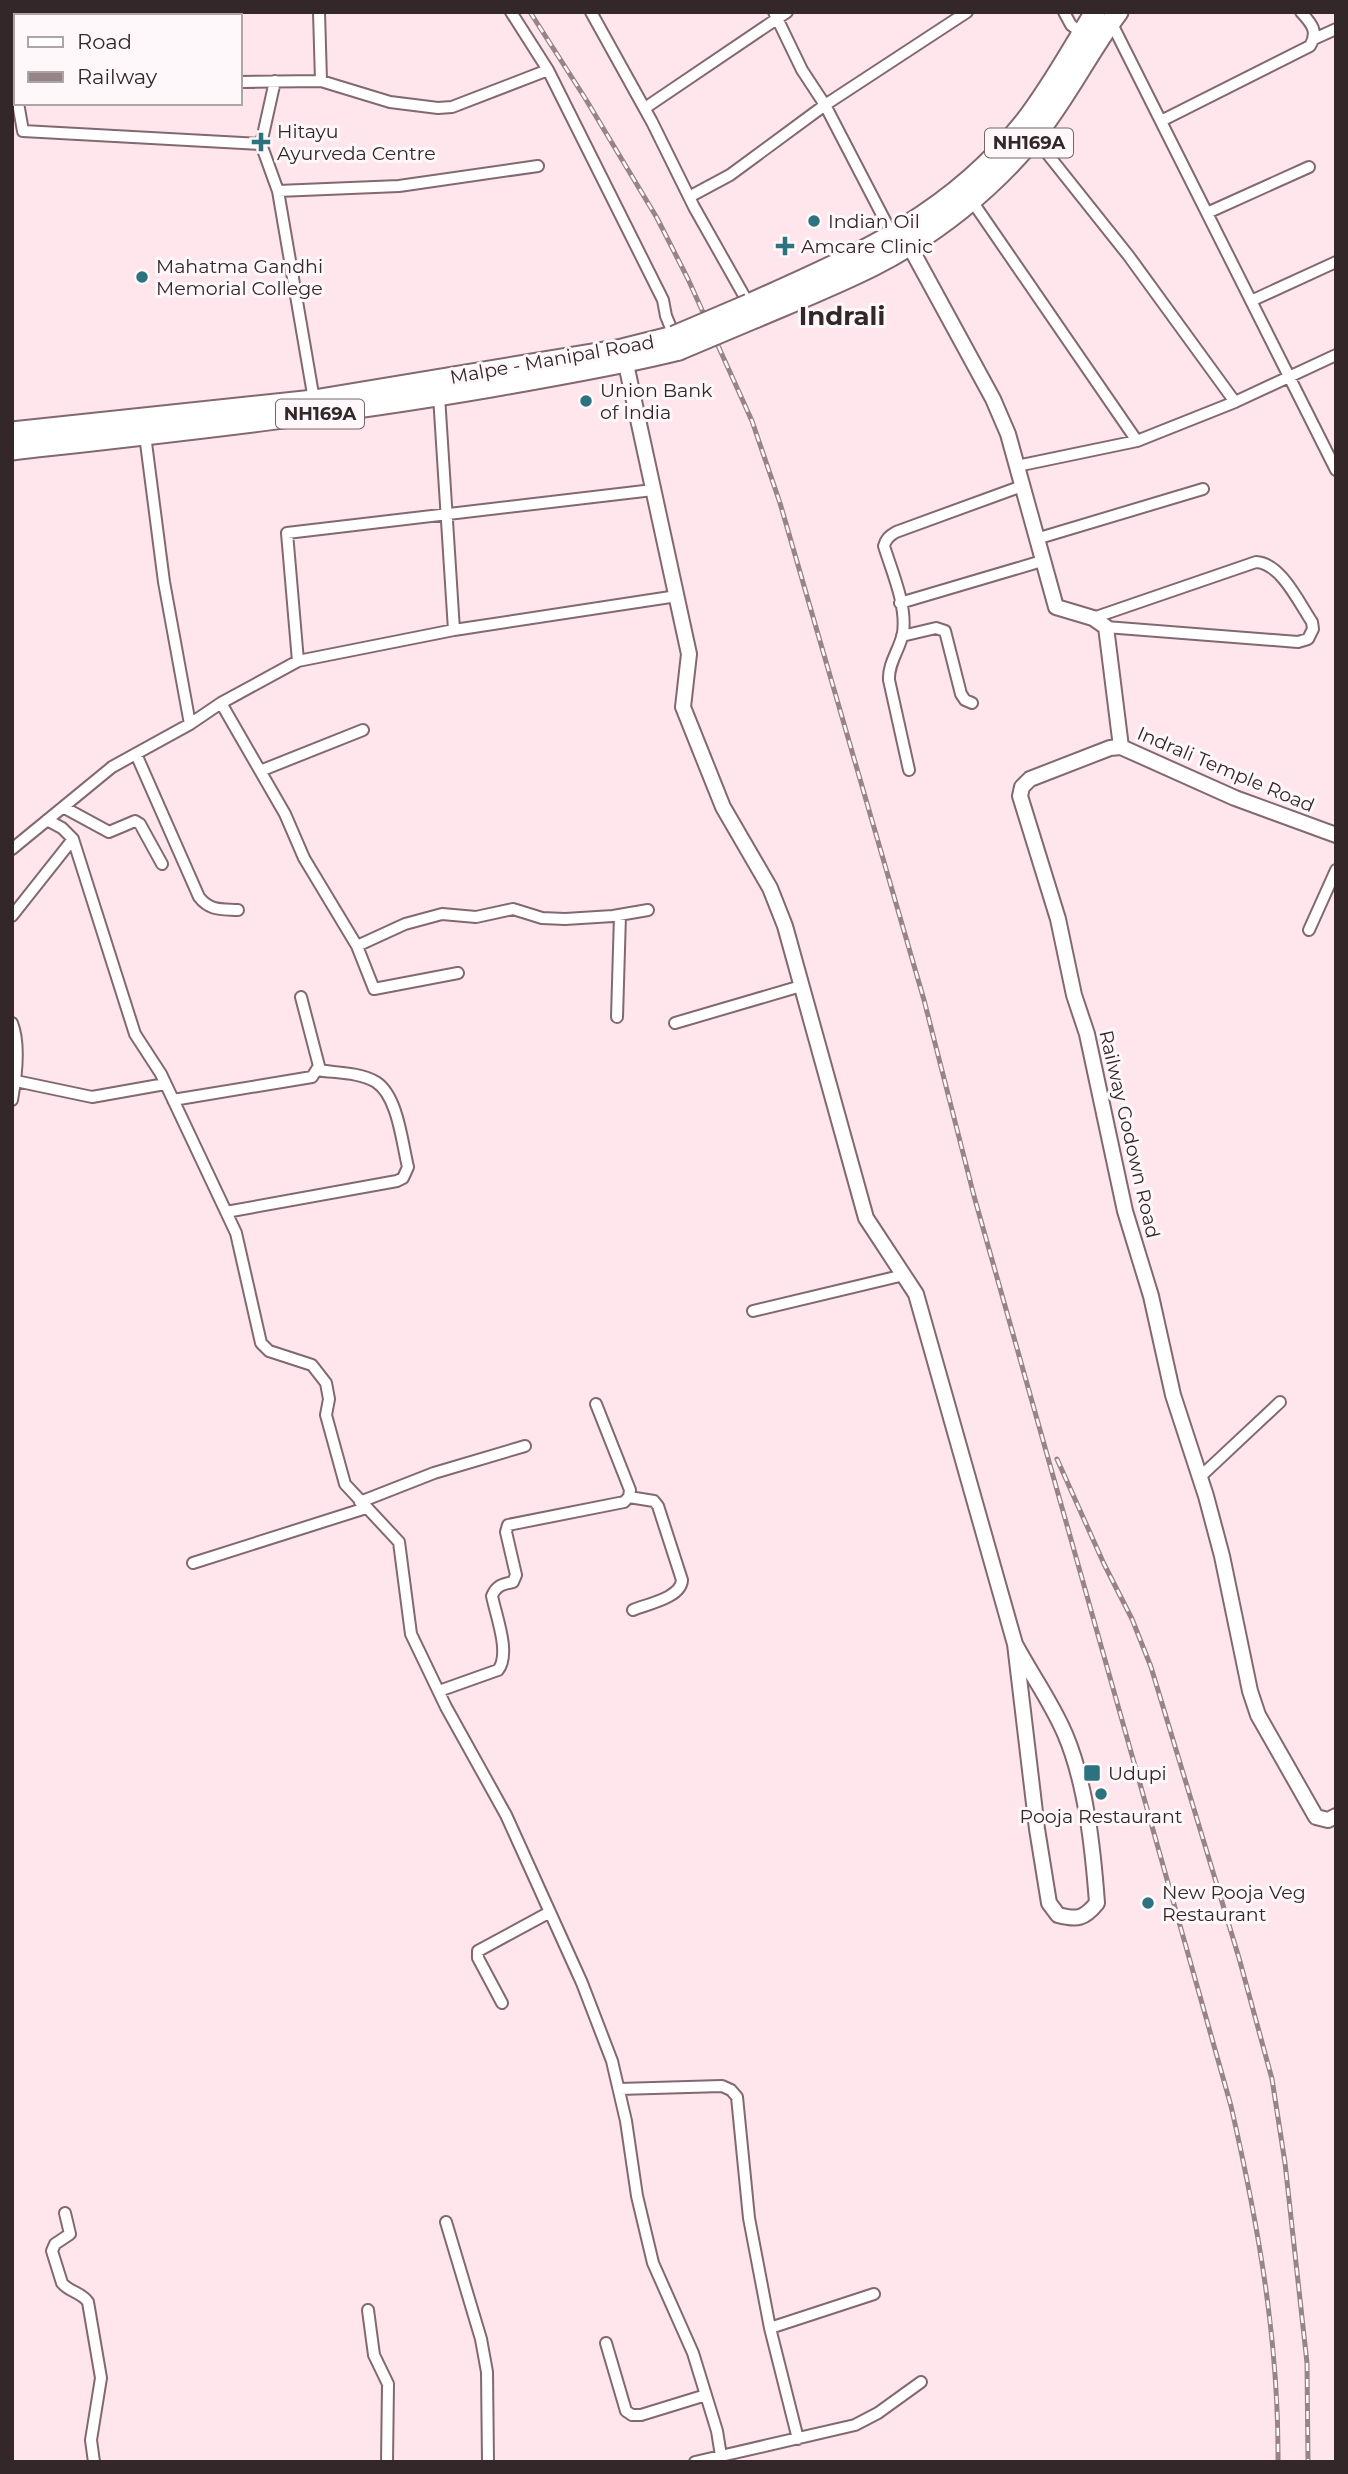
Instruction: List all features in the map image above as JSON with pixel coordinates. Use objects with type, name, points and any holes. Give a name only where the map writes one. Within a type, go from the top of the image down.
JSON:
[{"type":"highway","name":"Malpe - Manipal Road","points":[[12,450],[91,432],[314,400],[622,349],[677,343],[752,311],[841,262],[901,240],[938,206],[1000,163],[1082,33],[1108,16]]},
{"type":"highway","name":"NH169A","points":[[901,240],[972,201],[1000,163],[1034,137],[1108,16]]},
{"type":"highway","name":"NH169A","points":[[626,363],[677,343]]},
{"type":"highway","name":"Malpe - Manipal Road","points":[[12,432],[145,435],[292,418],[439,396],[626,363]]},
{"type":"street","points":[[319,12],[321,80]]},
{"type":"street","points":[[511,12],[548,70],[663,300],[666,316],[677,343]]},
{"type":"street","points":[[606,12],[593,16],[645,108],[689,198],[752,311]]},
{"type":"street","points":[[689,198],[730,174],[825,105],[967,12]]},
{"type":"street","points":[[1064,12],[1071,25],[1082,33]]},
{"type":"street","points":[[1160,121],[1310,46],[1314,39],[1313,26],[1301,12]]},
{"type":"street","points":[[645,108],[780,14],[802,70],[825,105],[993,399],[1008,434],[1056,607],[1093,618],[1106,627],[1298,642],[1308,639],[1313,629],[1312,622],[1276,569],[1269,564],[1256,562],[1093,618]]},
{"type":"street","points":[[1108,16],[1336,470]]},
{"type":"street","points":[[1314,39],[1336,29]]},
{"type":"street","points":[[242,82],[321,80],[390,102],[438,108],[452,107],[548,70]]},
{"type":"street","points":[[275,81],[261,144],[278,191],[314,400]]},
{"type":"street","points":[[18,105],[23,131],[261,144]]},
{"type":"street","points":[[1034,137],[1128,255],[1235,402]]},
{"type":"street","points":[[278,191],[399,186],[538,166]]},
{"type":"street","points":[[1207,213],[1309,167]]},
{"type":"street","points":[[972,201],[1136,440]]},
{"type":"street","points":[[1251,301],[1336,262]]},
{"type":"street","points":[[1017,466],[1136,440],[1235,402],[1336,355]]},
{"type":"street","points":[[626,363],[688,654],[683,707],[723,807],[770,888],[785,926],[866,1218],[916,1294],[1015,1644],[1037,1829],[1049,1903],[1058,1915],[1073,1919],[1088,1915],[1097,1903],[1086,1811],[1064,1731],[1015,1644]]},
{"type":"street","points":[[439,396],[454,630]]},
{"type":"street","points":[[145,435],[164,582],[190,724]]},
{"type":"street","points":[[909,769],[889,671],[902,636],[900,603],[884,547],[889,536],[1022,486]]},
{"type":"street","points":[[1037,539],[1203,489]]},
{"type":"street","points":[[298,661],[287,533],[653,490]]},
{"type":"street","points":[[900,603],[1042,561]]},
{"type":"street","points":[[12,849],[112,767],[298,661],[454,630],[677,596]]},
{"type":"street","name":"Indrali Temple Road","points":[[1106,627],[1121,747],[1235,798],[1336,835]]},
{"type":"street","points":[[902,636],[936,628],[945,631],[961,694],[965,700],[972,703]]},
{"type":"street","points":[[221,703],[285,814],[304,858],[356,946],[374,989],[458,973]]},
{"type":"street","points":[[260,771],[363,730]]},
{"type":"street","name":"Railway Godown Road","points":[[1121,747],[1110,748],[1030,779],[1021,787],[1020,796],[1058,919],[1074,995],[1087,1034],[1125,1211],[1151,1296],[1173,1395],[1222,1556],[1258,1715],[1316,1818],[1328,1820],[1336,1816]]},
{"type":"street","points":[[136,754],[199,897],[213,909],[238,909]]},
{"type":"street","points":[[62,807],[109,832],[135,821],[140,824],[162,864]]},
{"type":"street","points":[[47,820],[62,828],[73,839],[135,1034],[165,1084],[236,1233],[261,1343],[269,1351],[312,1365],[326,1382],[329,1399],[326,1415],[345,1484],[399,1542],[411,1634],[506,1815],[592,2009],[612,2061],[619,2089],[637,2196],[653,2263],[693,2353],[722,2458]]},
{"type":"street","points":[[12,916],[73,839]]},
{"type":"street","points":[[1309,930],[1336,870]]},
{"type":"street","points":[[356,946],[405,923],[442,914],[476,917],[513,909],[542,918],[620,915],[648,910]]},
{"type":"street","points":[[617,1017],[620,915]]},
{"type":"street","points":[[675,1023],[801,986]]},
{"type":"street","points":[[173,1100],[312,1077],[319,1066],[301,997]]},
{"type":"street","points":[[12,1023],[17,1034],[16,1081],[12,1100]]},
{"type":"street","points":[[226,1212],[403,1178],[408,1167],[391,1098],[377,1083],[354,1074],[317,1070]]},
{"type":"street","points":[[16,1081],[92,1097],[165,1084]]},
{"type":"street","points":[[752,1311],[904,1275]]},
{"type":"street","points":[[1200,1477],[1280,1402]]},
{"type":"street","points":[[439,1691],[498,1670],[503,1664],[505,1654],[492,1597],[494,1590],[501,1584],[513,1582],[516,1575],[506,1532],[508,1525],[624,1502],[629,1497],[630,1490],[596,1404]]},
{"type":"street","points":[[192,1563],[363,1505],[434,1473],[525,1446]]},
{"type":"street","points":[[629,1497],[654,1501],[658,1506],[682,1580],[682,1586],[676,1592],[633,1610]]},
{"type":"street","points":[[502,2003],[478,1958],[478,1951],[550,1912]]},
{"type":"street","points":[[619,2089],[722,2086],[737,2097],[748,2218],[770,2328],[798,2439]]},
{"type":"street","points":[[65,2213],[70,2234],[55,2244],[52,2251],[62,2283],[88,2302],[101,2378],[91,2440],[94,2462]]},
{"type":"street","points":[[446,2222],[481,2339],[487,2372],[488,2462]]},
{"type":"street","points":[[770,2328],[874,2294]]},
{"type":"street","points":[[368,2310],[374,2354],[388,2384],[387,2462]]},
{"type":"street","points":[[606,2343],[626,2412],[641,2415],[706,2395]]},
{"type":"street","points":[[695,2462],[722,2458],[867,2420],[921,2382]]},
{"type":"railway","points":[[530,12],[657,218],[688,279],[752,421],[780,503],[924,1000],[974,1196],[1231,2106],[1250,2194],[1271,2327],[1278,2462]]},
{"type":"railway","points":[[1057,1459],[1132,1619],[1151,1667],[1239,1958],[1272,2079],[1285,2163],[1307,2363],[1308,2462]]},
{"type":"place","name":"Hitayu Ayurveda Centre","points":[[261,142]]},
{"type":"place","name":"Indian Oil","points":[[814,221]]},
{"type":"place","name":"Amcare Clinic","points":[[785,246]]},
{"type":"place","name":"Mahatma Gandhi Memorial College","points":[[142,277]]},
{"type":"place","name":"Union Bank of India","points":[[586,401]]},
{"type":"place","name":"Udupi","points":[[1092,1773]]},
{"type":"place","name":"Pooja Restaurant","points":[[1101,1794]]},
{"type":"place","name":"New Pooja Veg Restaurant","points":[[1148,1903]]},
{"type":"district","name":"Indrali","points":[[842,316]]}]
